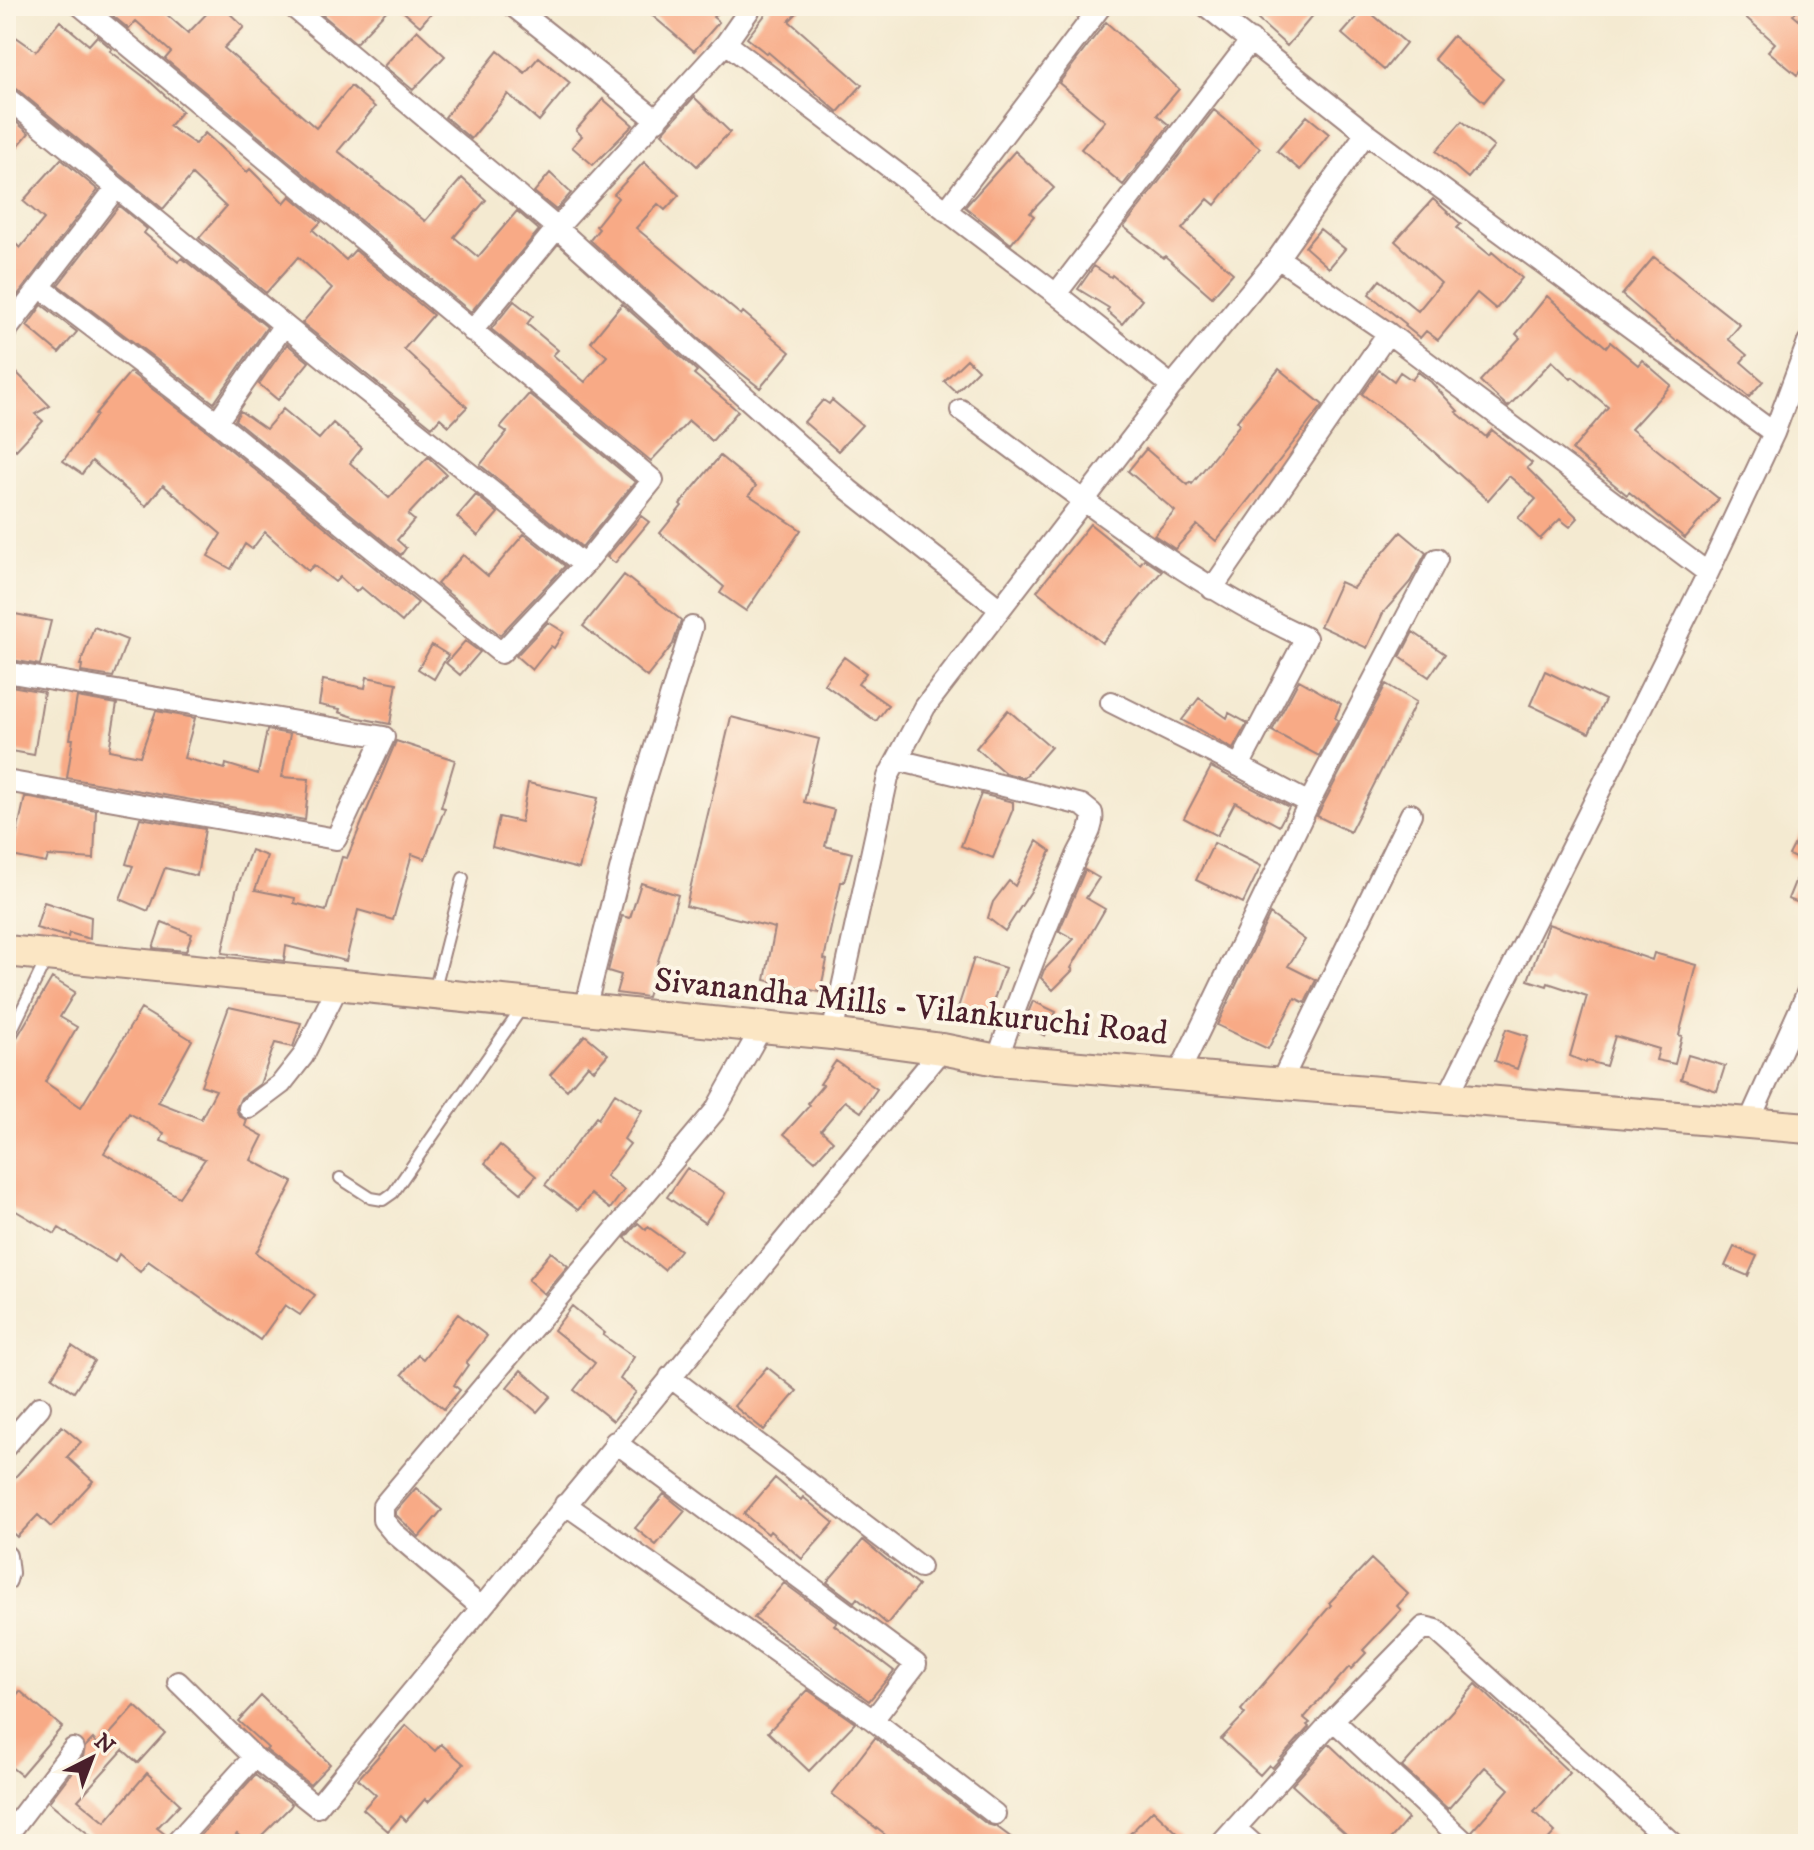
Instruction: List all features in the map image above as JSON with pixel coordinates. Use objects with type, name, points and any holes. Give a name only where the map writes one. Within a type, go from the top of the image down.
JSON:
[{"type":"main road","name":"Sivanandha Mills - Vilankuruchi Road","points":[[6,951],[832,1034],[997,1060],[1808,1128]]},
{"type":"street","points":[[40,287],[217,422],[501,653],[584,565],[653,480],[81,6]]},
{"type":"street","points":[[292,6],[557,228],[849,490],[1000,609]]},
{"type":"street","points":[[513,6],[657,120]]},
{"type":"street","points":[[472,331],[557,228],[726,43],[752,6]]},
{"type":"street","points":[[946,211],[1101,6]]},
{"type":"street","points":[[1206,6],[1366,133],[1774,433]]},
{"type":"street","points":[[1056,294],[1251,40]]},
{"type":"street","points":[[726,43],[1172,386]]},
{"type":"street","points":[[6,97],[584,565]]},
{"type":"street","points":[[832,1034],[888,777],[925,707],[1172,386],[1278,258],[1366,133]]},
{"type":"street","points":[[6,331],[116,188]]},
{"type":"street","points":[[1278,258],[1388,333],[1708,573]]},
{"type":"street","points":[[217,422],[284,325]]},
{"type":"street","points":[[1212,589],[1388,333]]},
{"type":"street","points":[[1447,1098],[1708,573],[1774,433],[1808,342]]},
{"type":"street","points":[[961,410],[1212,589],[1306,638],[1239,766]]},
{"type":"street","points":[[1178,1075],[1309,803],[1437,559]]},
{"type":"street","points":[[585,1009],[635,811],[692,627]]},
{"type":"street","points":[[6,672],[384,737],[336,839],[6,781]]},
{"type":"street","points":[[1111,702],[1309,803]]},
{"type":"street","points":[[897,760],[1082,805],[1092,813],[1094,823],[1036,951],[997,1060]]},
{"type":"street","points":[[1280,1084],[1411,814]]},
{"type":"street","points":[[249,1108],[281,1084],[303,1056],[339,984]]},
{"type":"street","points":[[1749,1122],[1808,991]]},
{"type":"street","points":[[481,1607],[393,1532],[383,1520],[383,1506],[715,1111],[762,1027]]},
{"type":"street","points":[[178,1682],[254,1757],[317,1807],[942,1049]]},
{"type":"street","points":[[670,1377],[920,1567]]},
{"type":"street","points":[[6,1446],[40,1407]]},
{"type":"street","points":[[615,1442],[916,1664],[873,1720]]},
{"type":"street","points":[[565,1504],[873,1720],[995,1814]]},
{"type":"street","points":[[6,1556],[6,1580]]},
{"type":"street","points":[[1221,1844],[1333,1720],[1424,1627],[1436,1630],[1673,1844]]},
{"type":"street","points":[[1333,1720],[1467,1844]]},
{"type":"street","points":[[6,1837],[73,1749]]},
{"type":"street","points":[[175,1844],[254,1757]]},
{"type":"street","points":[[1235,1828],[1253,1844]]},
{"type":"lane","points":[[433,993],[463,878]]},
{"type":"lane","points":[[6,1042],[48,955]]},
{"type":"lane","points":[[340,1178],[371,1198],[383,1200],[393,1193],[526,1003]]},
{"type":"building","points":[[118,6],[157,6],[188,33],[214,6],[222,6],[244,27],[224,48],[316,128],[351,86],[375,107],[338,151],[425,221],[462,178],[486,200],[454,237],[478,257],[517,211],[539,230],[471,312],[165,59],[171,52],[136,21],[129,29],[113,16],[120,8]]},
{"type":"building","points":[[312,6],[391,6],[356,43]]},
{"type":"building","points":[[397,6],[437,6],[420,26]]},
{"type":"building","points":[[641,6],[724,6],[713,17],[719,22],[694,51]]},
{"type":"building","points":[[772,6],[804,6],[789,21],[862,85],[838,112],[747,38]]},
{"type":"building","points":[[1267,6],[1321,6],[1287,46],[1256,18]]},
{"type":"building","points":[[1733,6],[1801,6],[1793,15],[1808,28],[1808,62],[1797,75],[1768,51],[1775,43]]},
{"type":"building","points":[[1365,8],[1406,43],[1384,70],[1342,34]]},
{"type":"building","points":[[60,21],[89,45],[97,36],[112,49],[110,51],[182,111],[169,126],[195,144],[205,133],[247,172],[250,169],[284,203],[290,196],[321,222],[313,230],[346,260],[355,250],[433,315],[404,349],[467,407],[449,426],[440,418],[432,427],[302,323],[332,288],[298,257],[266,293],[199,238],[226,207],[192,175],[163,209],[14,87],[6,84],[6,52],[16,37],[36,51]]},
{"type":"building","points":[[1106,22],[1179,89],[1157,115],[1169,125],[1123,185],[1081,149],[1105,121],[1059,83]]},
{"type":"building","points":[[417,30],[445,56],[413,90],[384,66]]},
{"type":"building","points":[[1453,36],[1503,79],[1484,102],[1434,59]]},
{"type":"building","points":[[498,51],[525,73],[539,57],[570,83],[539,121],[508,94],[471,139],[445,117]]},
{"type":"building","points":[[694,97],[730,132],[697,166],[662,133]]},
{"type":"building","points":[[603,99],[633,125],[593,165],[572,147],[582,136],[576,130]]},
{"type":"building","points":[[1214,110],[1260,148],[1215,205],[1208,199],[1182,229],[1233,273],[1212,297],[1165,256],[1163,258],[1124,227]]},
{"type":"building","points":[[9,116],[29,133],[6,160],[6,120]]},
{"type":"building","points":[[1307,116],[1329,134],[1300,170],[1277,151]]},
{"type":"building","points":[[1462,121],[1494,147],[1468,178],[1436,151]]},
{"type":"building","points":[[1015,151],[1054,188],[1030,213],[1034,216],[1011,244],[965,207]]},
{"type":"building","points":[[61,159],[98,190],[10,305],[6,302],[6,235],[20,248],[44,219],[23,201]]},
{"type":"building","points":[[644,162],[679,195],[665,210],[658,204],[636,228],[790,352],[760,388],[713,351],[590,240],[599,229],[596,226],[618,198],[614,194]]},
{"type":"building","points":[[550,173],[571,193],[556,210],[534,192]]},
{"type":"building","points":[[1433,199],[1461,224],[1457,228],[1522,278],[1496,309],[1477,293],[1438,340],[1426,331],[1420,338],[1369,294],[1380,280],[1418,311],[1441,283],[1395,241]]},
{"type":"building","points":[[119,206],[147,229],[144,233],[178,262],[182,258],[267,327],[214,403],[58,285]]},
{"type":"building","points":[[1320,229],[1345,249],[1329,268],[1305,247]]},
{"type":"building","points":[[1654,257],[1740,325],[1728,339],[1747,355],[1741,362],[1763,381],[1749,397],[1622,295]]},
{"type":"building","points":[[1094,266],[1112,275],[1142,300],[1122,324],[1107,311],[1109,308],[1078,289]]},
{"type":"building","points":[[1547,296],[1606,347],[1610,342],[1638,365],[1642,360],[1671,385],[1631,429],[1719,499],[1685,538],[1572,450],[1608,407],[1573,377],[1571,379],[1552,361],[1508,407],[1480,381],[1520,338],[1516,334]]},
{"type":"building","points":[[514,301],[533,316],[527,324],[558,350],[553,355],[585,382],[607,356],[591,342],[622,304],[697,371],[694,374],[738,411],[712,441],[689,421],[651,461],[491,329]]},
{"type":"building","points":[[42,305],[77,332],[59,353],[27,326]]},
{"type":"building","points":[[287,344],[309,362],[278,400],[259,384]]},
{"type":"building","points":[[967,359],[978,370],[956,392],[944,381]]},
{"type":"building","points":[[6,362],[50,406],[35,414],[43,421],[16,450],[6,440]]},
{"type":"building","points":[[1279,369],[1323,405],[1216,541],[1197,525],[1175,549],[1154,535],[1175,511],[1128,471],[1146,449],[1188,485],[1190,482],[1192,484]]},
{"type":"building","points":[[1379,370],[1394,381],[1400,372],[1412,380],[1418,372],[1431,382],[1456,412],[1486,437],[1492,430],[1532,463],[1527,468],[1578,518],[1570,527],[1560,519],[1540,539],[1518,518],[1536,499],[1509,476],[1488,500],[1405,426],[1362,394]]},
{"type":"building","points":[[130,372],[209,432],[418,603],[402,622],[361,587],[356,592],[340,577],[335,582],[314,565],[308,571],[265,532],[252,549],[245,544],[231,569],[208,556],[221,534],[163,485],[146,506],[92,461],[82,474],[63,461],[95,414]]},
{"type":"building","points":[[529,394],[635,482],[582,547],[480,465],[507,432],[500,427]]},
{"type":"building","points":[[823,400],[829,404],[832,400],[862,425],[838,451],[804,422]]},
{"type":"building","points":[[283,409],[319,439],[333,423],[362,448],[350,463],[389,498],[428,457],[446,474],[408,515],[414,520],[397,540],[406,548],[401,555],[235,420],[240,411],[266,429]]},
{"type":"building","points":[[720,456],[756,486],[749,495],[801,530],[746,611],[720,593],[724,587],[660,533]]},
{"type":"building","points":[[476,495],[498,513],[478,536],[457,517]]},
{"type":"building","points":[[641,516],[649,522],[615,563],[607,557]]},
{"type":"building","points":[[1090,524],[1140,564],[1144,559],[1162,571],[1102,643],[1037,591]]},
{"type":"building","points":[[1401,532],[1426,553],[1410,582],[1383,613],[1367,648],[1320,626],[1340,582],[1353,588]]},
{"type":"building","points":[[524,534],[565,566],[500,635],[437,584],[463,555],[488,576]]},
{"type":"building","points":[[624,575],[681,620],[673,644],[647,677],[583,626]]},
{"type":"building","points":[[10,613],[51,621],[40,665],[6,659],[6,631]]},
{"type":"building","points":[[548,622],[564,632],[554,648],[551,646],[532,670],[516,656]]},
{"type":"building","points":[[94,627],[127,640],[113,677],[81,672],[80,665]]},
{"type":"building","points":[[1413,632],[1445,654],[1429,677],[1400,657]]},
{"type":"building","points":[[465,641],[480,652],[460,675],[446,663]]},
{"type":"building","points":[[432,645],[448,655],[434,679],[418,669]]},
{"type":"building","points":[[844,657],[866,673],[858,684],[888,705],[876,721],[824,684]]},
{"type":"building","points":[[1545,671],[1605,700],[1589,733],[1530,705]]},
{"type":"building","points":[[367,677],[397,683],[390,724],[354,717],[339,712],[340,709],[319,705],[323,680],[365,688]]},
{"type":"building","points":[[1299,680],[1341,704],[1335,718],[1338,720],[1319,756],[1272,731]]},
{"type":"building","points":[[1386,684],[1416,702],[1350,832],[1317,816]]},
{"type":"building","points":[[6,685],[44,692],[34,755],[6,750]]},
{"type":"building","points":[[77,697],[117,704],[109,750],[140,756],[156,711],[195,718],[184,758],[225,769],[226,764],[258,774],[267,730],[290,734],[282,777],[309,779],[305,820],[67,778]]},
{"type":"building","points":[[1199,698],[1227,718],[1229,713],[1247,723],[1233,749],[1182,720]]},
{"type":"building","points":[[1008,710],[1051,747],[1024,778],[1005,773],[976,748]]},
{"type":"building","points":[[731,717],[819,739],[804,802],[834,810],[825,846],[852,853],[844,882],[841,882],[820,992],[765,980],[775,928],[686,906]]},
{"type":"building","points":[[396,741],[455,760],[441,807],[445,808],[425,859],[412,854],[393,920],[358,910],[346,961],[286,946],[284,961],[222,953],[236,891],[251,850],[267,856],[255,890],[295,898],[294,903],[326,911],[342,857],[347,858]]},
{"type":"building","points":[[1211,767],[1289,807],[1279,826],[1235,802],[1217,836],[1184,818]]},
{"type":"building","points":[[528,783],[598,798],[579,869],[492,847],[499,817],[521,822]]},
{"type":"building","points":[[981,794],[1013,802],[993,858],[961,846]]},
{"type":"building","points":[[25,797],[96,810],[94,859],[48,856],[46,863],[12,856]]},
{"type":"building","points":[[140,818],[205,829],[197,876],[165,868],[148,911],[120,899],[133,866],[126,864]]},
{"type":"building","points":[[1808,818],[1808,906],[1788,899],[1803,862],[1789,855]]},
{"type":"building","points":[[1037,841],[1051,851],[1035,885],[1005,931],[988,918],[993,902],[1009,881],[1015,886]]},
{"type":"building","points":[[1214,843],[1261,866],[1243,903],[1196,880]]},
{"type":"building","points":[[1085,870],[1099,878],[1086,898],[1105,909],[1071,968],[1073,970],[1053,990],[1041,978],[1044,970],[1074,939],[1059,931]]},
{"type":"building","points":[[641,883],[678,895],[647,997],[616,993],[621,975],[608,971],[622,916],[630,918]]},
{"type":"building","points":[[44,902],[91,917],[90,939],[69,933],[68,937],[36,928]]},
{"type":"building","points":[[1270,914],[1305,940],[1288,966],[1316,980],[1305,1003],[1295,998],[1268,1049],[1217,1025]]},
{"type":"building","points":[[162,922],[192,934],[186,951],[153,948]]},
{"type":"building","points":[[1548,924],[1652,960],[1654,953],[1697,965],[1675,1064],[1656,1060],[1659,1049],[1615,1036],[1606,1066],[1586,1063],[1570,1056],[1587,996],[1528,980]]},
{"type":"building","points":[[974,958],[1005,968],[987,1019],[957,1011]]},
{"type":"building","points":[[52,978],[75,992],[60,1017],[77,1027],[45,1082],[81,1107],[141,1009],[192,1040],[158,1102],[201,1119],[216,1090],[201,1085],[229,1007],[301,1023],[293,1047],[275,1043],[260,1084],[241,1098],[236,1109],[239,1116],[247,1120],[245,1126],[263,1136],[251,1160],[293,1182],[256,1253],[315,1295],[300,1315],[285,1305],[260,1340],[148,1261],[140,1272],[119,1254],[115,1262],[59,1228],[55,1234],[6,1205],[6,1056]],"holes":[[[129,1113],[164,1133],[161,1141],[205,1159],[179,1197],[104,1153]]]},
{"type":"building","points":[[1033,1001],[1056,1012],[1045,1036],[1023,1025]]},
{"type":"building","points":[[1506,1029],[1528,1036],[1517,1069],[1495,1061]]},
{"type":"building","points":[[585,1035],[608,1054],[594,1070],[588,1065],[567,1090],[550,1075]]},
{"type":"building","points":[[1688,1055],[1725,1066],[1717,1091],[1681,1079]]},
{"type":"building","points":[[836,1061],[877,1089],[861,1112],[845,1101],[821,1130],[833,1141],[815,1161],[784,1134],[810,1105],[808,1103],[823,1085],[820,1084]]},
{"type":"building","points":[[615,1093],[642,1110],[624,1139],[630,1144],[606,1176],[624,1190],[610,1209],[591,1194],[578,1210],[545,1185]]},
{"type":"building","points":[[500,1145],[536,1176],[521,1193],[485,1163]]},
{"type":"building","points":[[687,1168],[725,1193],[705,1223],[667,1197]]},
{"type":"building","points":[[638,1223],[680,1250],[664,1270],[625,1238]]},
{"type":"building","points":[[1734,1247],[1757,1256],[1748,1276],[1725,1266]]},
{"type":"building","points":[[551,1252],[568,1266],[544,1294],[528,1280]]},
{"type":"building","points":[[572,1306],[605,1333],[603,1335],[634,1357],[620,1379],[636,1392],[613,1421],[574,1390],[595,1363],[554,1330]]},
{"type":"building","points":[[458,1314],[487,1336],[466,1363],[468,1365],[454,1385],[460,1390],[444,1409],[402,1374],[418,1355],[423,1359]]},
{"type":"building","points":[[72,1346],[94,1361],[74,1392],[52,1377]]},
{"type":"building","points":[[767,1367],[797,1391],[764,1430],[734,1406]]},
{"type":"building","points":[[521,1370],[551,1396],[537,1412],[507,1387]]},
{"type":"building","points":[[62,1426],[81,1442],[67,1457],[93,1481],[51,1527],[38,1515],[17,1537],[6,1527],[6,1487]]},
{"type":"building","points":[[775,1478],[834,1523],[802,1559],[770,1531],[768,1534],[744,1514]]},
{"type":"building","points":[[416,1488],[442,1510],[419,1537],[396,1515]]},
{"type":"building","points":[[664,1494],[685,1511],[656,1545],[635,1528]]},
{"type":"building","points":[[863,1540],[918,1586],[887,1624],[857,1598],[854,1602],[827,1582]]},
{"type":"building","points":[[1371,1559],[1408,1594],[1397,1606],[1401,1610],[1363,1650],[1366,1653],[1351,1669],[1349,1667],[1304,1718],[1310,1723],[1307,1725],[1309,1727],[1272,1768],[1269,1765],[1260,1775],[1221,1739],[1245,1714],[1241,1710],[1331,1605],[1329,1603]]},
{"type":"building","points":[[784,1583],[837,1622],[834,1625],[894,1671],[869,1701],[754,1618]]},
{"type":"building","points":[[1476,1684],[1570,1773],[1534,1812],[1555,1832],[1544,1844],[1483,1844],[1472,1831],[1509,1789],[1485,1767],[1448,1809],[1402,1767]]},
{"type":"building","points":[[808,1690],[855,1723],[809,1771],[768,1732]]},
{"type":"building","points":[[20,1691],[62,1727],[21,1775],[6,1763],[6,1707]]},
{"type":"building","points":[[261,1696],[330,1764],[310,1785],[266,1750],[268,1748],[238,1721]]},
{"type":"building","points":[[135,1706],[165,1733],[138,1763],[123,1750],[78,1800],[105,1822],[147,1773],[180,1804],[157,1828],[166,1835],[162,1844],[84,1844],[91,1836],[49,1802],[83,1757],[85,1747],[93,1739],[99,1746]]},
{"type":"building","points":[[406,1725],[435,1751],[441,1744],[464,1764],[428,1802],[425,1799],[406,1821],[401,1816],[388,1831],[363,1809],[376,1795],[358,1779]]},
{"type":"building","points":[[875,1738],[987,1824],[997,1827],[1020,1844],[897,1844],[832,1794]]},
{"type":"building","points":[[1329,1744],[1408,1819],[1386,1844],[1357,1844],[1292,1785]]},
{"type":"building","points":[[255,1775],[292,1804],[290,1807],[253,1844],[248,1844],[237,1834],[228,1844],[193,1844]]},
{"type":"building","points":[[1153,1810],[1189,1844],[1120,1844]]}]
